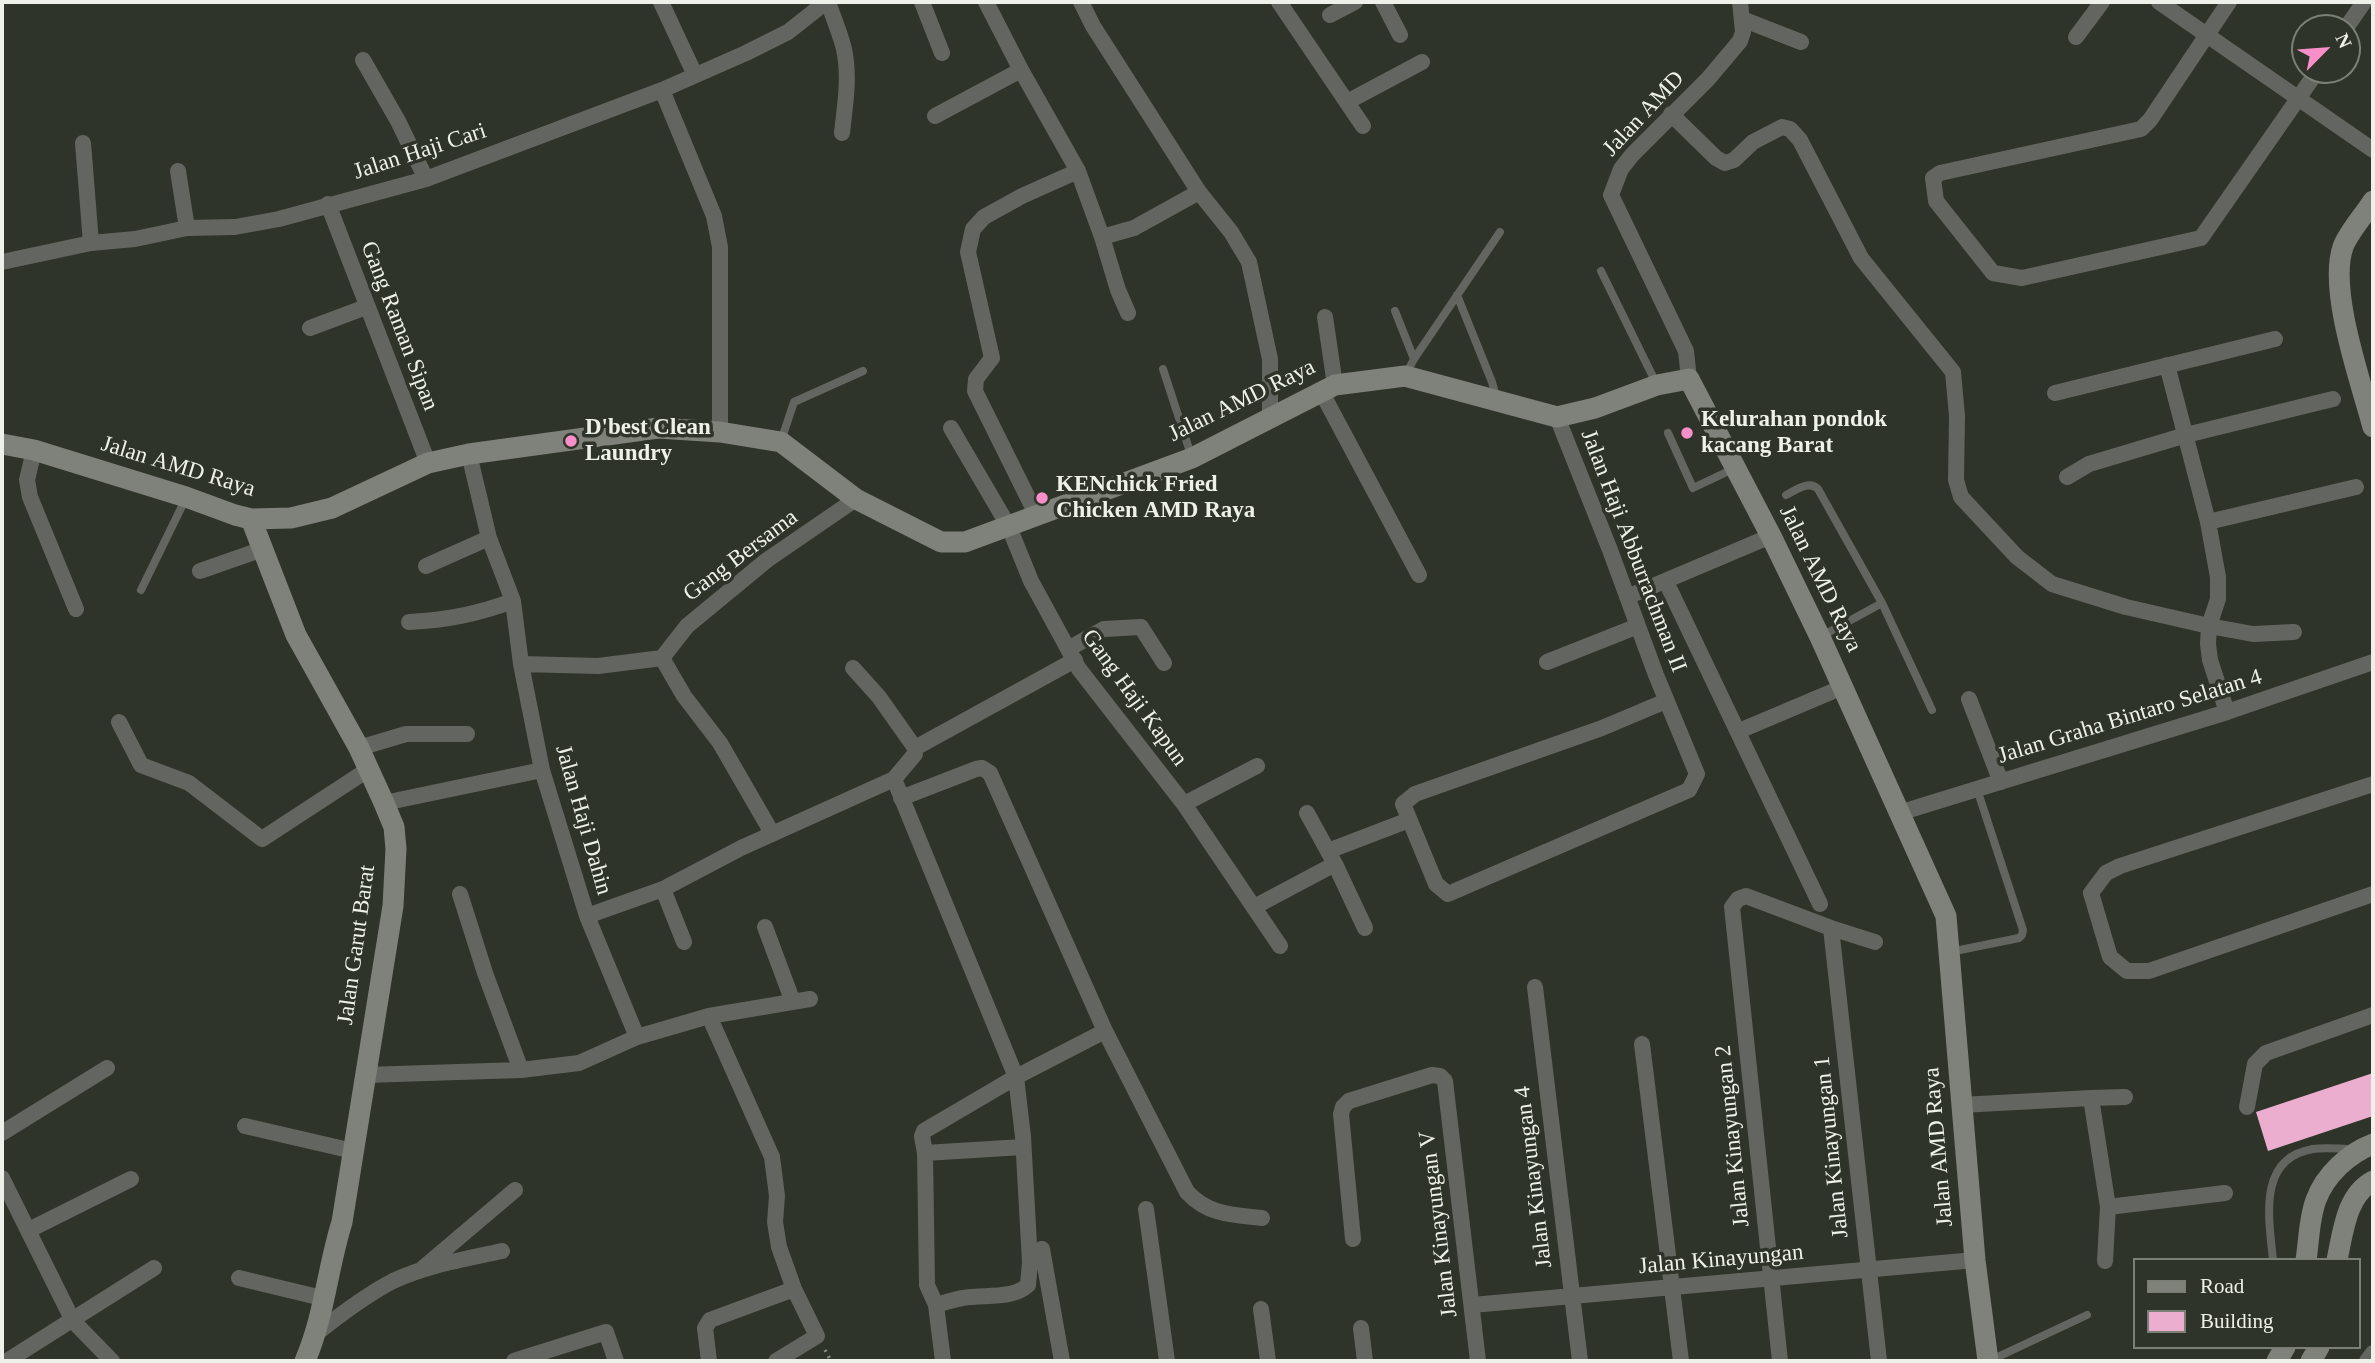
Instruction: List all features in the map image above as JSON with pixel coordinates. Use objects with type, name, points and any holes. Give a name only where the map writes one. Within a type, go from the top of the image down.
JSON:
[{"type":"street","points":[[661,2],[695,75]]},
{"type":"street","points":[[827,2],[844,49],[847,67],[842,133]]},
{"type":"street","name":"Jalan Haji Cari","points":[[2,262],[91,243],[135,239],[187,228],[235,227],[279,219],[426,179],[662,90],[788,32],[827,2]]},
{"type":"street","points":[[922,2],[942,53]]},
{"type":"street","points":[[986,2],[1078,171],[1128,313]]},
{"type":"street","points":[[1081,2],[1093,26],[1199,192],[1250,262],[1270,359],[1270,416]]},
{"type":"street","points":[[1279,2],[1363,126]]},
{"type":"street","points":[[1330,15],[1355,2]]},
{"type":"street","points":[[1383,2],[1400,35]]},
{"type":"street","name":"Jalan AMD","points":[[1689,379],[1686,351],[1611,195],[1621,169],[1671,114],[1708,79],[1740,41],[1743,32],[1740,2]]},
{"type":"street","points":[[2076,37],[2102,2]]},
{"type":"street","points":[[2159,2],[2373,150]]},
{"type":"street","points":[[2229,2],[2150,120],[2141,129],[1940,173],[1933,178],[1936,201],[1993,273],[2022,278],[2201,238],[2308,84]]},
{"type":"street","points":[[1742,19],[1801,42]]},
{"type":"street","points":[[363,60],[398,121],[426,179]]},
{"type":"street","points":[[1347,102],[1422,62]]},
{"type":"street","points":[[935,116],[1021,70]]},
{"type":"street","points":[[662,90],[714,216],[720,247],[720,432]]},
{"type":"street","points":[[1671,114],[1716,158],[1725,163],[1734,160],[1753,142],[1782,127],[1790,129],[1800,141],[1861,258],[1953,372],[1956,480],[1961,497],[2018,557],[2052,584],[2126,607],[2253,634],[2294,632]]},
{"type":"street","points":[[83,143],[91,243]]},
{"type":"street","points":[[178,171],[187,228]]},
{"type":"street","points":[[1037,516],[975,391],[976,379],[992,358],[968,252],[973,229],[984,217],[1022,196],[1078,171]]},
{"type":"street","points":[[1102,237],[1134,228],[1199,192]]},
{"type":"street","points":[[2373,201],[2343,246],[2339,281],[2346,321],[2373,427]]},
{"type":"street","name":"Gang Raman Sipan","points":[[328,204],[428,463]]},
{"type":"street","points":[[310,328],[366,307]]},
{"type":"street","points":[[1325,317],[1329,389],[1419,575]]},
{"type":"street","points":[[2055,393],[2275,339]]},
{"type":"street","points":[[2167,365],[2208,523],[2218,577],[2218,599],[2209,626],[2207,644],[2227,712]]},
{"type":"street","name":"Jalan AMD Raya","points":[[2,444],[34,450],[251,519],[291,518],[332,508],[428,463],[470,454],[658,428],[720,432],[781,442],[856,499],[941,542],[965,542],[1192,458],[1270,416],[1329,389],[1410,368],[1496,400],[1557,417],[1595,408],[1657,385],[1689,379],[1772,536],[1946,916],[1975,1260],[1989,1361]]},
{"type":"street","points":[[2067,477],[2089,464],[2186,435],[2333,399]]},
{"type":"street","name":"Jalan Haji Abburrachman II","points":[[1409,820],[1436,884],[1448,894],[1689,790],[1697,774],[1666,701],[1557,417]]},
{"type":"street","name":"Gang Haji Kapun","points":[[951,428],[1009,527],[1031,581],[1079,669],[1184,804],[1280,946]]},
{"type":"street","points":[[34,450],[27,480],[30,497],[76,609]]},
{"type":"street","name":"Jalan Haji Dahin","points":[[470,454],[489,538],[513,601],[521,664],[542,770],[587,916],[637,1037]]},
{"type":"street","points":[[2208,523],[2356,487]]},
{"type":"street","name":"Gang Bersama","points":[[662,658],[687,626],[767,560],[856,499]]},
{"type":"street","name":"Jalan Garut Barat","points":[[251,519],[296,635],[359,748],[384,803],[394,827],[396,849],[393,906],[342,1222],[332,1254],[326,1299],[305,1361]]},
{"type":"street","points":[[1627,597],[1772,536]]},
{"type":"street","points":[[426,566],[489,538]]},
{"type":"street","points":[[200,571],[263,549]]},
{"type":"street","points":[[1670,590],[1820,904]]},
{"type":"street","points":[[409,622],[446,621],[484,612],[513,601]]},
{"type":"street","points":[[1547,662],[1638,626]]},
{"type":"street","points":[[915,748],[1072,655],[1104,629],[1141,627],[1164,663]]},
{"type":"street","points":[[521,664],[609,666],[662,658],[684,696],[720,743],[772,833]]},
{"type":"street","name":"Jalan Graha Bintaro Selatan 4","points":[[1899,813],[2227,712],[2373,662]]},
{"type":"street","points":[[587,916],[663,889],[772,833],[894,779],[915,754],[915,748],[879,697],[853,668]]},
{"type":"street","points":[[1739,731],[1843,687]]},
{"type":"street","points":[[1969,699],[2001,782]]},
{"type":"street","points":[[1254,907],[1331,857],[1409,820],[1403,804],[1415,794],[1602,728],[1666,701]]},
{"type":"street","points":[[119,722],[141,765],[189,783],[262,839],[369,769]]},
{"type":"street","points":[[359,748],[406,734],[467,734]]},
{"type":"street","points":[[1184,804],[1257,766]]},
{"type":"street","points":[[901,798],[976,769],[982,768],[990,773],[1105,1031],[1187,1192],[1196,1202],[1220,1213],[1262,1218]]},
{"type":"street","points":[[384,803],[542,770]]},
{"type":"street","points":[[894,779],[1016,1077],[1023,1147],[1030,1262],[1028,1284],[1023,1290],[1009,1294],[963,1298],[936,1305]]},
{"type":"street","points":[[2373,784],[2120,866],[2106,873],[2091,893],[2110,957],[2127,971],[2149,971],[2373,894]]},
{"type":"street","points":[[1307,813],[1365,928]]},
{"type":"street","points":[[663,889],[684,942]]},
{"type":"street","points":[[460,894],[485,973],[521,1070]]},
{"type":"street","name":"Jalan Kinayungan 2","points":[[1780,1361],[1732,906],[1738,899],[1746,896],[1831,928]]},
{"type":"street","points":[[765,928],[793,1002]]},
{"type":"street","points":[[1831,928],[1875,942]]},
{"type":"street","name":"Jalan Kinayungan 1","points":[[1831,928],[1879,1361]]},
{"type":"street","name":"Jalan Kinayungan 4","points":[[1535,987],[1570,1296],[1580,1361]]},
{"type":"street","points":[[365,1075],[521,1070],[579,1063],[637,1037],[709,1016],[810,999]]},
{"type":"street","points":[[2247,1107],[2255,1064],[2266,1053],[2373,1015]]},
{"type":"street","points":[[709,1016],[772,1157],[779,1247],[794,1289],[817,1336],[776,1361]]},
{"type":"street","points":[[943,1361],[936,1305],[927,1285],[925,1153],[922,1142],[924,1131],[1016,1077],[1105,1031]]},
{"type":"street","points":[[1642,1044],[1681,1361]]},
{"type":"street","points":[[2,1133],[107,1068]]},
{"type":"street","name":"Jalan Kinayungan V","points":[[1353,1239],[1341,1114],[1343,1107],[1349,1101],[1432,1075],[1440,1076],[1445,1081],[1478,1361]]},
{"type":"street","points":[[1961,1105],[2125,1097]]},
{"type":"street","points":[[2091,1098],[2109,1207],[2105,1261]]},
{"type":"street","points":[[245,1126],[353,1151]]},
{"type":"street","points":[[925,1153],[1023,1147]]},
{"type":"street","points":[[2306,1258],[2316,1200],[2332,1174],[2366,1147]]},
{"type":"street","points":[[2,1178],[73,1321],[111,1361]]},
{"type":"street","points":[[29,1230],[131,1179]]},
{"type":"street","points":[[2337,1258],[2349,1208],[2367,1184],[2373,1181]]},
{"type":"street","points":[[421,1270],[515,1189]]},
{"type":"street","points":[[2109,1207],[2225,1193]]},
{"type":"street","points":[[1146,1209],[1167,1361]]},
{"type":"street","points":[[1042,1249],[1062,1361]]},
{"type":"street","points":[[317,1332],[353,1305],[393,1281],[421,1270],[502,1251]]},
{"type":"street","name":"Jalan Kinayungan","points":[[1472,1305],[1975,1260]]},
{"type":"street","points":[[7,1361],[154,1268]]},
{"type":"street","points":[[239,1278],[326,1299]]},
{"type":"street","points":[[709,1361],[705,1328],[710,1320],[794,1289]]},
{"type":"street","points":[[1261,1309],[1268,1361]]},
{"type":"street","points":[[1361,1328],[1365,1361]]},
{"type":"street","points":[[514,1361],[606,1332],[616,1361]]},
{"type":"street","points":[[2367,1361],[2373,1353]]},
{"type":"lane","points":[[1410,368],[1500,232]]},
{"type":"lane","points":[[1601,271],[1657,385]]},
{"type":"lane","points":[[1457,295],[1492,382],[1496,400]]},
{"type":"lane","points":[[1395,312],[1410,368]]},
{"type":"lane","points":[[1163,369],[1192,458]]},
{"type":"lane","points":[[781,442],[794,402],[863,371]]},
{"type":"lane","points":[[1668,433],[1693,488],[1736,467]]},
{"type":"lane","points":[[1786,495],[1809,485],[1818,489],[1882,603],[1932,709]]},
{"type":"lane","points":[[141,590],[186,497]]},
{"type":"lane","points":[[1820,637],[1882,603]]},
{"type":"lane","points":[[1950,952],[2019,938],[2022,935],[1977,789]]},
{"type":"lane","points":[[2273,1258],[2268,1205],[2274,1178],[2288,1159],[2312,1149],[2366,1147]]},
{"type":"lane","points":[[1989,1361],[2087,1315]]},
{"type":"building","points":[[2373,1073],[2373,1116],[2268,1151],[2256,1112]]},
{"type":"place","name":"Kelurahan pondok kacang Barat","points":[[1687,433]]},
{"type":"place","name":"D'best Clean Laundry","points":[[571,441]]},
{"type":"place","name":"KENchick Fried Chicken AMD Raya","points":[[1042,498]]}]
